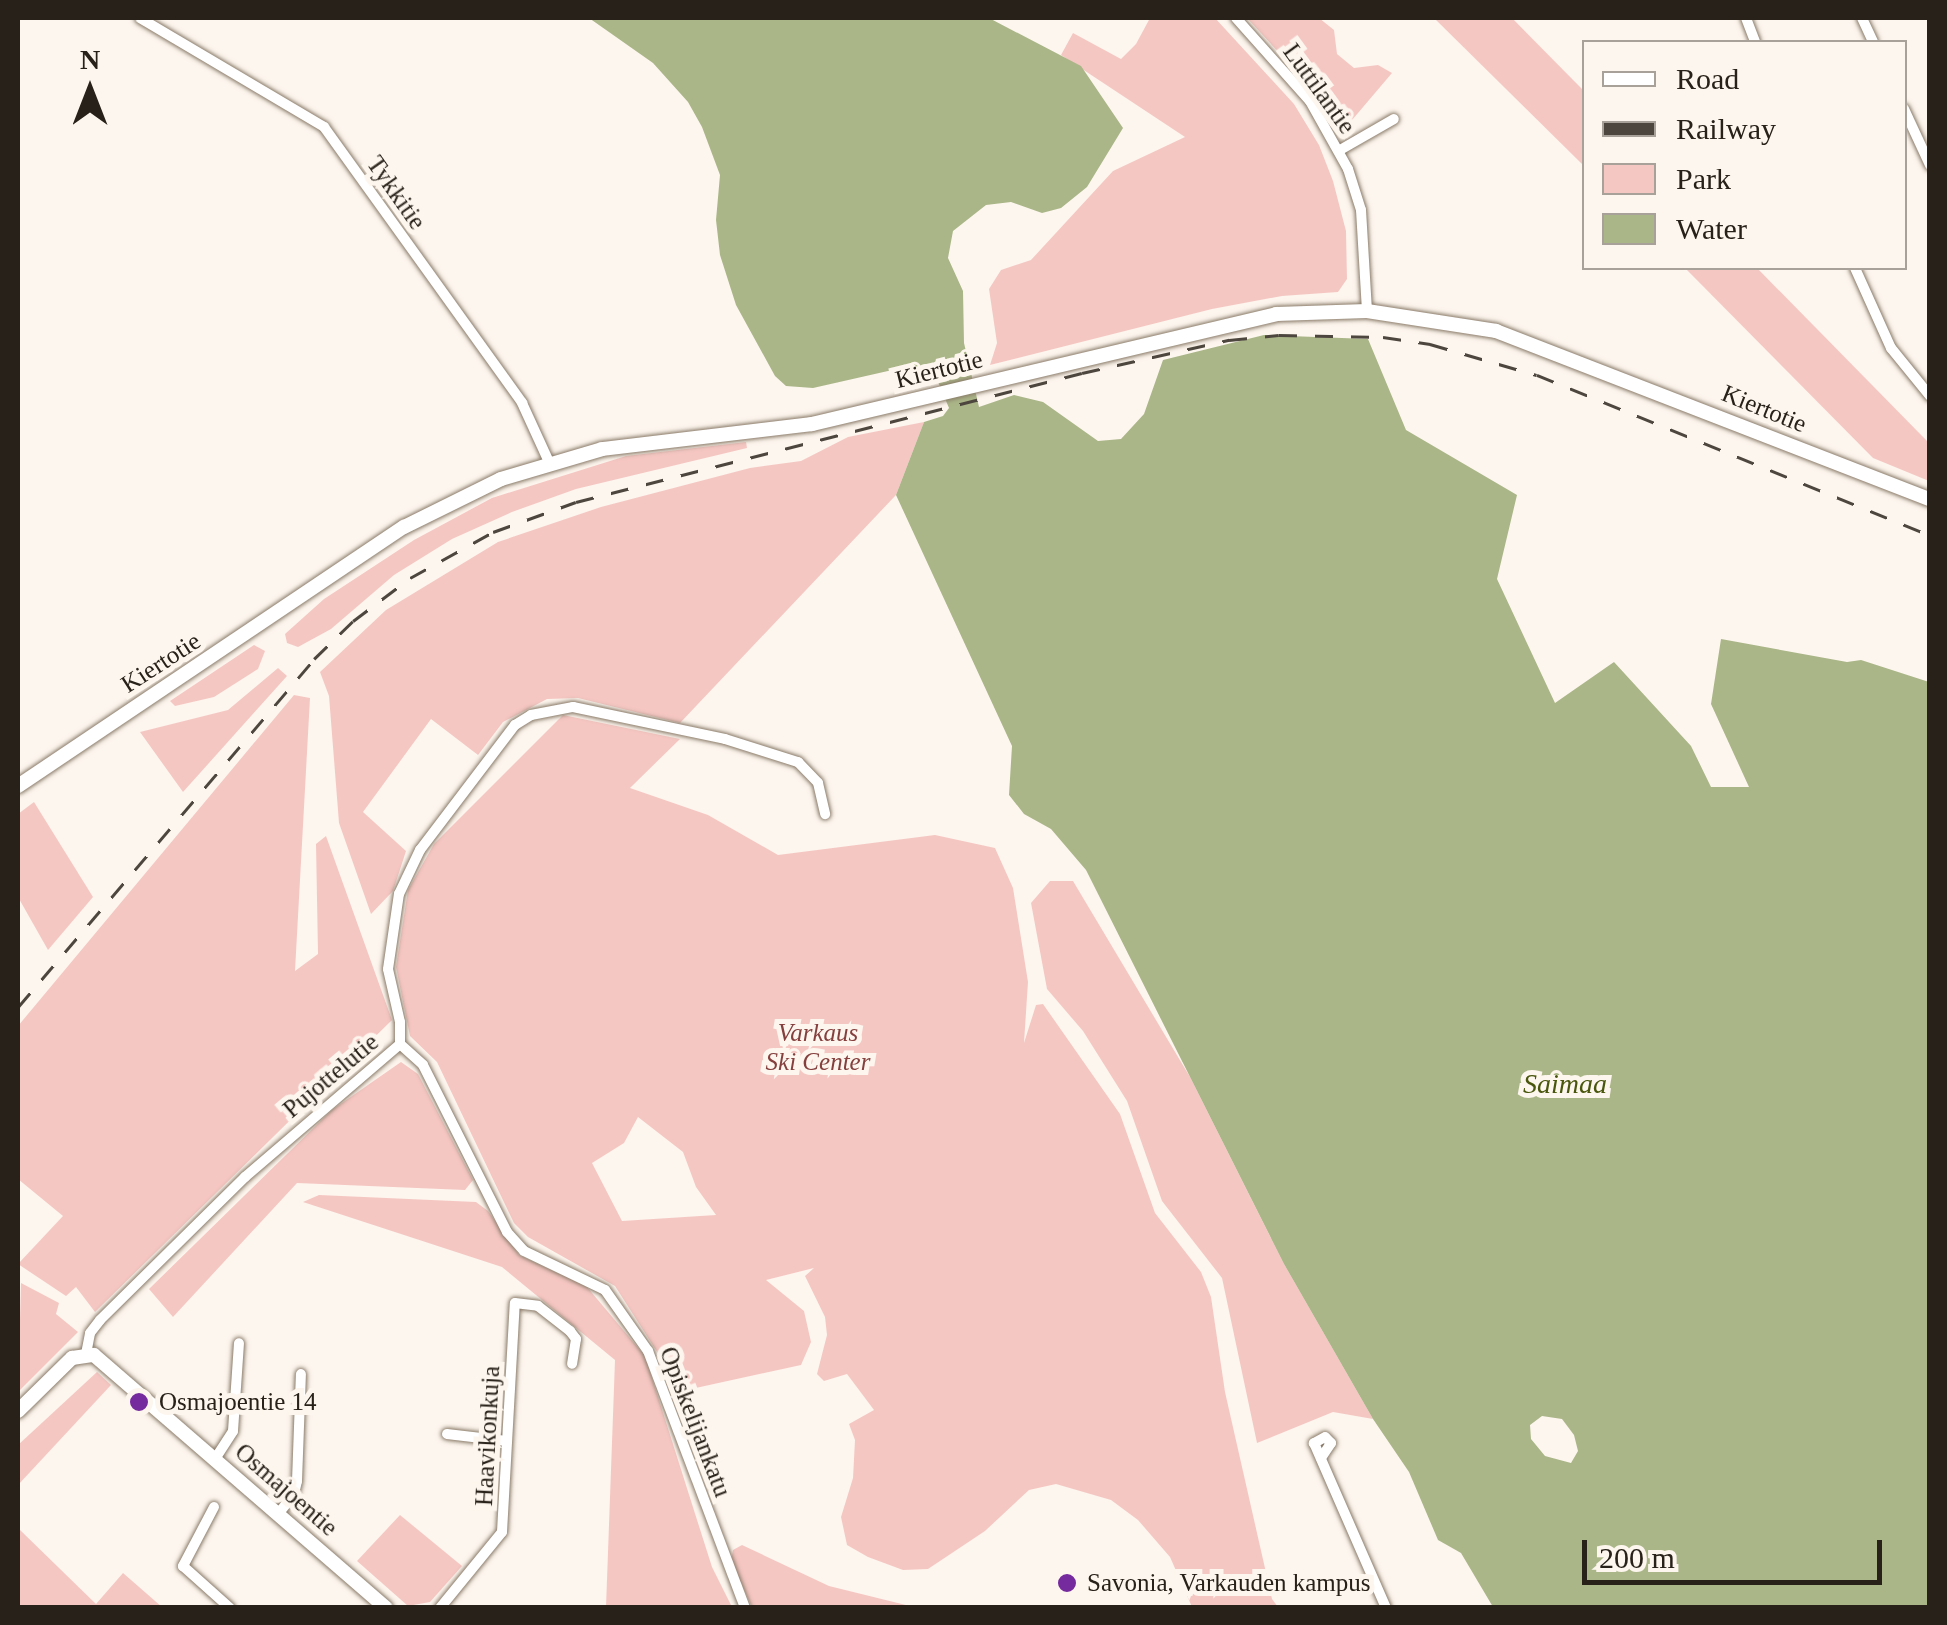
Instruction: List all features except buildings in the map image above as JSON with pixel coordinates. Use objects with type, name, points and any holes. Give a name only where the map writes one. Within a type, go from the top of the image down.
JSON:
[{"type":"street","name":"Tykkitie","points":[[140,18],[324,127],[522,403],[549,462]]},
{"type":"street","name":"Luttilantie","points":[[1236,18],[1310,101],[1340,150],[1361,210],[1366,311]]},
{"type":"street","points":[[1907,116],[1930,166]]},
{"type":"street","points":[[1340,150],[1394,119]]},
{"type":"street","points":[[1855,270],[1891,348],[1930,396]]},
{"type":"street","name":"Kiertotie","points":[[18,786],[404,527],[501,479],[549,462],[653,440],[812,424],[1229,322],[1276,314],[1366,311],[1431,318],[1530,342],[1930,498]]},
{"type":"street","name":"Pujottelutie","points":[[86,1354],[90,1333],[100,1320],[246,1177],[400,1044],[400,1022],[388,969],[399,894],[420,850],[515,726],[531,715],[573,707],[725,739],[798,762],[818,784],[825,814]]},
{"type":"street","name":"Opiskelijankatu","points":[[400,1044],[423,1065],[507,1232],[524,1251],[605,1290],[648,1350],[745,1608]]},
{"type":"street","name":"Haavikonkuja","points":[[440,1608],[499,1540],[515,1303],[538,1306],[570,1331],[576,1339],[572,1364]]},
{"type":"street","points":[[215,1459],[233,1431],[239,1342]]},
{"type":"street","points":[[18,1411],[64,1364],[86,1354]]},
{"type":"street","name":"Osmajoentie","points":[[86,1354],[101,1359],[386,1608]]},
{"type":"street","points":[[278,1514],[294,1494],[297,1481],[300,1374]]},
{"type":"street","points":[[447,1434],[507,1441]]},
{"type":"street","points":[[1321,1458],[1386,1608]]},
{"type":"street","points":[[214,1507],[183,1566],[230,1608]]},
{"type":"green space","points":[[1150,18],[1215,18],[1294,104],[1319,145],[1333,181],[1346,231],[1347,279],[1338,292],[1282,296],[1212,309],[990,365],[997,343],[989,289],[1001,270],[1031,260],[1113,171],[1185,137],[1061,55],[1073,33],[1121,59],[1136,44]]},
{"type":"green space","points":[[1247,18],[1319,18],[1334,30],[1337,54],[1354,68],[1378,65],[1392,73],[1341,133],[1320,97]]},
{"type":"green space","points":[[1434,18],[1512,18],[1582,89],[1582,164]]},
{"type":"green space","points":[[1687,270],[1759,270],[1929,443],[1929,481],[1873,458]]},
{"type":"green space","points":[[924,422],[896,495],[680,723],[578,698],[547,699],[503,722],[478,755],[431,719],[363,812],[406,851],[393,891],[371,914],[339,823],[329,696],[320,672],[386,610],[498,542],[601,507],[750,468],[801,461],[848,437]]},
{"type":"green space","points":[[746,442],[747,448],[576,489],[512,512],[452,539],[394,575],[331,629],[298,647],[287,643],[285,634],[324,599],[414,540],[492,498],[626,456]]},
{"type":"green space","points":[[254,645],[265,651],[258,669],[214,697],[175,706],[170,701]]},
{"type":"green space","points":[[278,668],[287,676],[183,792],[140,732],[228,710]]},
{"type":"green space","points":[[294,695],[310,698],[295,971],[318,954],[316,844],[326,836],[392,1020],[95,1312],[76,1287],[66,1296],[18,1264],[63,1216],[18,1179],[18,1026]]},
{"type":"green space","name":"Varkaus Ski Center","points":[[563,715],[680,739],[630,788],[708,815],[778,855],[935,835],[995,848],[1013,888],[1028,982],[1024,1043],[1036,1005],[1043,1004],[1120,1114],[1155,1213],[1201,1272],[1211,1297],[1225,1392],[1272,1599],[1278,1607],[1192,1607],[1170,1557],[1138,1520],[1111,1500],[1056,1484],[1029,1490],[985,1531],[928,1569],[903,1570],[847,1545],[841,1517],[853,1478],[855,1440],[849,1424],[874,1410],[847,1374],[824,1381],[817,1374],[827,1335],[825,1317],[805,1276],[814,1268],[766,1280],[804,1311],[811,1342],[801,1365],[682,1391],[615,1286],[528,1237],[514,1223],[437,1062],[410,1036],[396,967],[408,890],[434,844]],"holes":[[[638,1117],[683,1152],[696,1187],[716,1215],[622,1221],[592,1163],[624,1143]]]},
{"type":"green space","points":[[34,802],[93,897],[48,950],[18,897],[18,814]]},
{"type":"green space","points":[[1050,881],[1073,881],[1190,1077],[1284,1264],[1373,1419],[1333,1412],[1257,1443],[1222,1278],[1162,1201],[1127,1101],[1083,1031],[1047,989],[1031,903]]},
{"type":"green space","points":[[401,1062],[418,1074],[473,1180],[465,1190],[297,1183],[173,1317],[149,1289],[332,1110]]},
{"type":"green space","points":[[319,1195],[476,1202],[488,1211],[519,1255],[587,1287],[645,1356],[712,1567],[732,1607],[606,1607],[615,1360],[502,1267],[303,1202]]},
{"type":"green space","points":[[21,1283],[59,1303],[56,1314],[78,1332],[18,1392]]},
{"type":"green space","points":[[97,1372],[111,1385],[18,1485],[18,1445]]},
{"type":"green space","points":[[400,1515],[462,1566],[430,1602],[408,1606],[357,1561]]},
{"type":"green space","points":[[18,1528],[96,1604],[123,1573],[162,1607],[18,1607]]},
{"type":"green space","points":[[742,1545],[829,1586],[914,1607],[752,1607],[731,1561],[733,1550]]},
{"type":"water","name":"Saimaa","points":[[589,18],[989,18],[1081,66],[1123,128],[1087,187],[1061,208],[1042,213],[1011,202],[986,205],[953,231],[948,258],[963,291],[964,343],[979,407],[1014,395],[1043,402],[1098,441],[1121,439],[1144,414],[1163,360],[1264,335],[1368,339],[1406,430],[1517,495],[1497,579],[1555,703],[1614,662],[1691,746],[1711,787],[1749,787],[1711,704],[1721,639],[1847,662],[1861,660],[1929,682],[1929,1607],[1493,1607],[1461,1553],[1438,1540],[1409,1472],[1373,1419],[1284,1264],[1086,870],[1051,829],[1024,814],[1009,795],[1012,746],[896,495],[924,422],[943,416],[949,408],[933,370],[910,366],[813,388],[786,386],[775,376],[736,305],[720,255],[716,220],[720,175],[702,127],[688,102],[653,63]],"holes":[[[1542,1416],[1562,1419],[1574,1435],[1578,1451],[1571,1463],[1545,1456],[1531,1439],[1530,1425]]]},
{"type":"railway","points":[[18,1007],[314,659],[353,621],[410,578],[493,532],[576,502],[1082,373],[1229,340],[1279,335],[1383,337],[1430,344],[1537,375],[1930,535]]},
{"type":"place","name":"Osmajoentie 14","points":[[139,1402]]},
{"type":"place","name":"Savonia, Varkauden kampus","points":[[1067,1583]]}]
